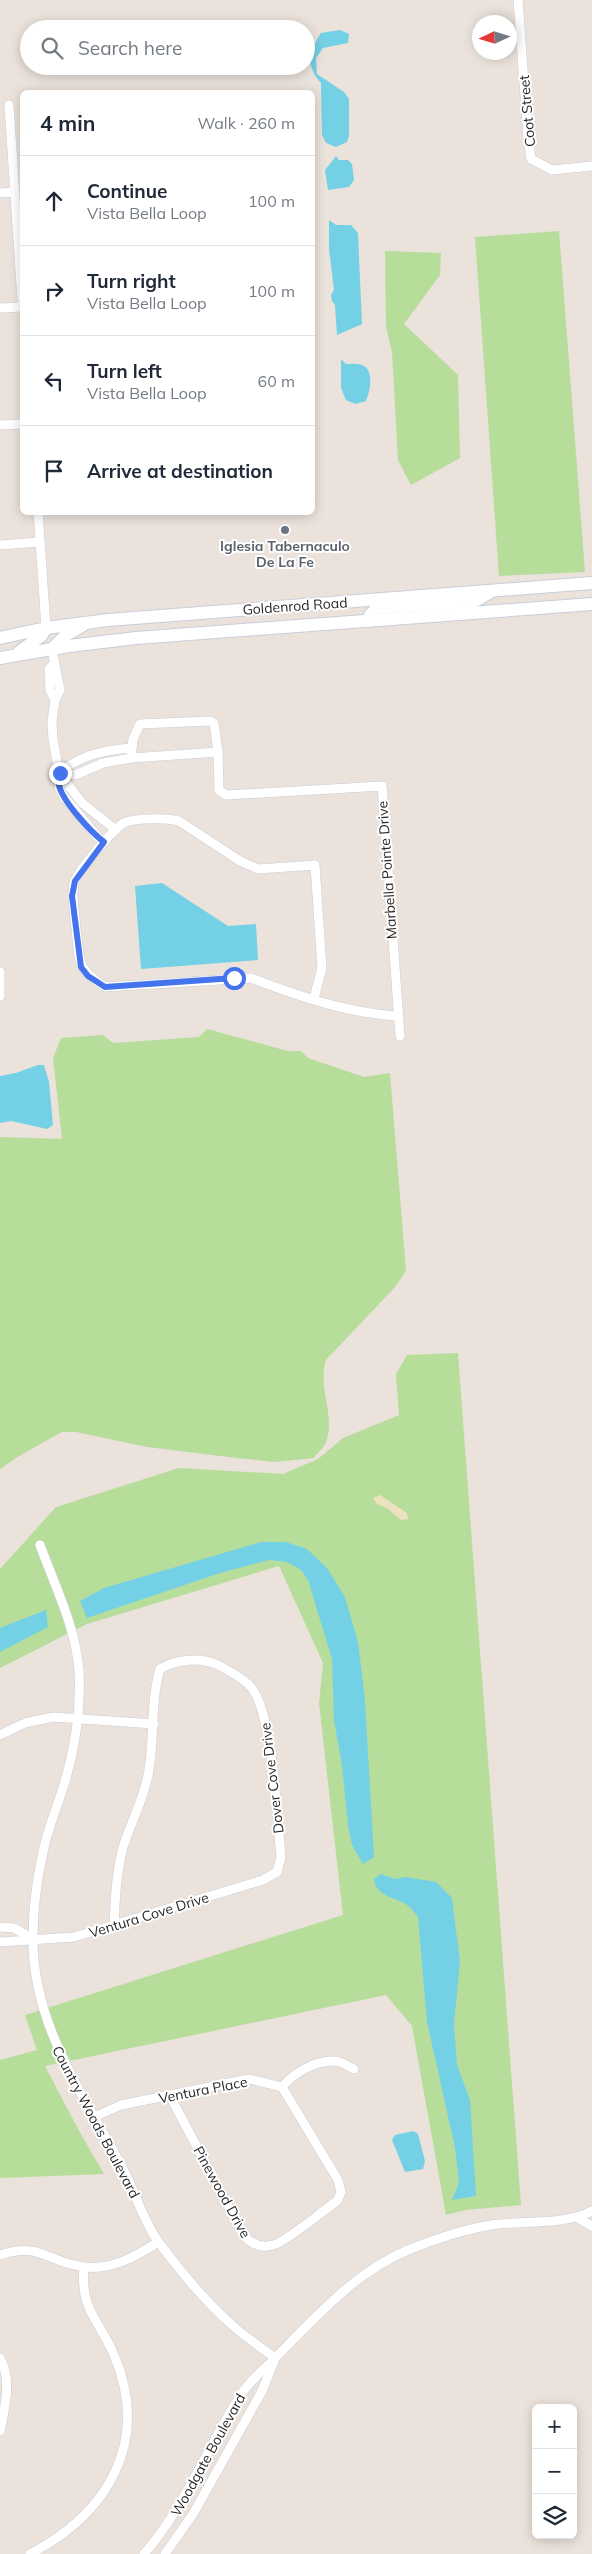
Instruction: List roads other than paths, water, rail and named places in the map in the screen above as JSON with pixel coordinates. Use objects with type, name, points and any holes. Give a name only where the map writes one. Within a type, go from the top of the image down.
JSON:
[{"type":"main road","name":"Goldenrod Road","points":[[0,638],[46,628],[87,623],[592,583]]},
{"type":"main road","points":[[369,621],[370,616],[377,608],[475,601],[493,590]]},
{"type":"main road","points":[[476,612],[494,604],[592,597]]},
{"type":"main road","points":[[201,633],[226,624],[339,616],[348,608],[350,601]]},
{"type":"main road","name":"Goldenrod Road","points":[[0,658],[52,649],[201,633],[592,604]]},
{"type":"main road","points":[[52,649],[66,635],[87,623]]},
{"type":"main road","points":[[15,655],[41,636],[46,628]]},
{"type":"street","name":"Coot Street","points":[[518,0],[531,159],[552,170],[592,166]]},
{"type":"street","points":[[9,105],[20,270]]},
{"type":"street","points":[[0,193],[15,192]]},
{"type":"street","points":[[0,308],[20,307]]},
{"type":"street","points":[[0,426],[20,424]]},
{"type":"street","points":[[38,515],[46,628]]},
{"type":"street","points":[[0,544],[40,542]]},
{"type":"street","points":[[52,649],[54,664],[58,668],[60,690],[55,700],[53,739],[60,773],[58,783],[65,798],[104,842]]},
{"type":"street","name":"Marbella Pointe Drive","points":[[132,748],[133,739],[140,724],[210,720],[214,723],[218,752],[219,790],[226,795],[382,786],[397,1016],[400,1036]]},
{"type":"street","points":[[60,773],[72,763],[112,750],[132,748],[131,758]]},
{"type":"street","points":[[60,773],[75,775],[97,766],[131,758],[218,752]]},
{"type":"street","points":[[94,755],[97,766]]},
{"type":"street","points":[[60,773],[82,803],[116,830]]},
{"type":"street","points":[[314,998],[322,968],[314,865],[258,869],[240,861],[179,821],[169,819],[124,822],[104,842],[75,881],[72,896],[81,967],[88,976],[105,987],[251,978],[364,1014],[397,1016]]},
{"type":"street","points":[[0,972],[0,996]]},
{"type":"street","name":"Country Woods Boulevard","points":[[40,1546],[69,1622],[78,1670],[78,1719],[66,1777],[43,1850],[36,1894],[33,1939],[39,1993],[54,2042],[158,2242],[192,2283],[232,2325],[275,2358]]},
{"type":"street","name":"Dover Cove Drive","points":[[154,1724],[156,1682],[160,1669],[182,1660],[210,1662],[231,1671],[250,1686],[262,1704],[267,1726],[281,1857],[277,1872],[263,1880]]},
{"type":"street","points":[[0,1736],[25,1723],[53,1717],[154,1724],[152,1753],[146,1787],[122,1851],[115,1891],[114,1927]]},
{"type":"street","name":"Ventura Cove Drive","points":[[0,1942],[74,1937],[114,1927],[263,1880]]},
{"type":"street","points":[[0,1927],[14,1928],[33,1939]]},
{"type":"street","points":[[282,2087],[292,2075],[317,2065],[336,2061],[354,2069]]},
{"type":"street","name":"Ventura Place","points":[[94,2116],[121,2106],[249,2079],[282,2087]]},
{"type":"street","name":"Pinewood Drive","points":[[170,2096],[244,2236],[251,2243],[262,2246],[276,2244],[337,2201],[341,2192],[338,2180],[282,2087]]},
{"type":"street","name":"Woodgate Boulevard","points":[[144,2554],[165,2530],[249,2382],[336,2298],[363,2276],[406,2251],[452,2234],[492,2225],[578,2218],[592,2211]]},
{"type":"street","points":[[578,2218],[592,2226]]},
{"type":"street","points":[[0,2255],[16,2250],[38,2250],[61,2261],[84,2267],[116,2264],[158,2242]]},
{"type":"street","points":[[30,2554],[62,2535],[91,2508],[110,2480],[122,2457],[127,2436],[128,2413],[122,2378],[114,2355],[87,2306],[82,2288],[84,2267]]},
{"type":"street","points":[[0,2358],[3,2364],[6,2386],[4,2413],[0,2431]]},
{"type":"street","name":"Woodgate Boulevard","points":[[165,2554],[193,2514],[262,2391],[275,2358]]},
{"type":"street","points":[[212,2445],[227,2451]]},
{"type":"water","points":[[340,30],[349,34],[348,43],[323,48],[316,58],[317,74],[344,92],[349,99],[349,136],[347,142],[336,147],[326,143],[322,135],[321,83],[315,74],[315,44],[321,33]]},
{"type":"water","points":[[336,156],[339,160],[348,160],[352,164],[354,180],[349,187],[328,190],[325,170]]},
{"type":"water","points":[[329,220],[336,225],[351,225],[358,233],[362,324],[337,335],[335,305],[331,295],[334,290],[329,249]]},
{"type":"water","points":[[341,359],[346,364],[362,365],[369,371],[370,387],[366,401],[355,404],[346,400],[341,388]]},
{"type":"water","points":[[162,883],[228,926],[256,924],[258,960],[141,969],[135,886]]},
{"type":"water","points":[[38,1065],[44,1065],[49,1082],[53,1125],[47,1129],[11,1121],[0,1123],[0,1076],[16,1073]]},
{"type":"water","points":[[261,1542],[286,1542],[307,1549],[327,1568],[345,1597],[358,1642],[365,1700],[374,1857],[363,1864],[352,1845],[348,1826],[342,1766],[334,1720],[332,1659],[308,1580],[301,1570],[287,1562],[269,1560],[220,1573],[87,1618],[80,1601],[104,1588]]},
{"type":"water","points":[[46,1610],[48,1627],[0,1652],[0,1628]]},
{"type":"water","points":[[381,1874],[395,1879],[406,1877],[436,1882],[452,1898],[460,1961],[454,2024],[457,2065],[470,2100],[476,2196],[452,2200],[459,2183],[455,2148],[427,2022],[418,1917],[407,1905],[387,1896],[379,1890],[374,1879]]},
{"type":"water","points":[[413,2131],[418,2134],[425,2161],[423,2169],[405,2172],[392,2140],[395,2135]]},
{"type":"place","name":"Iglesia Tabernaculo De La Fe","points":[[285,530]]}]
